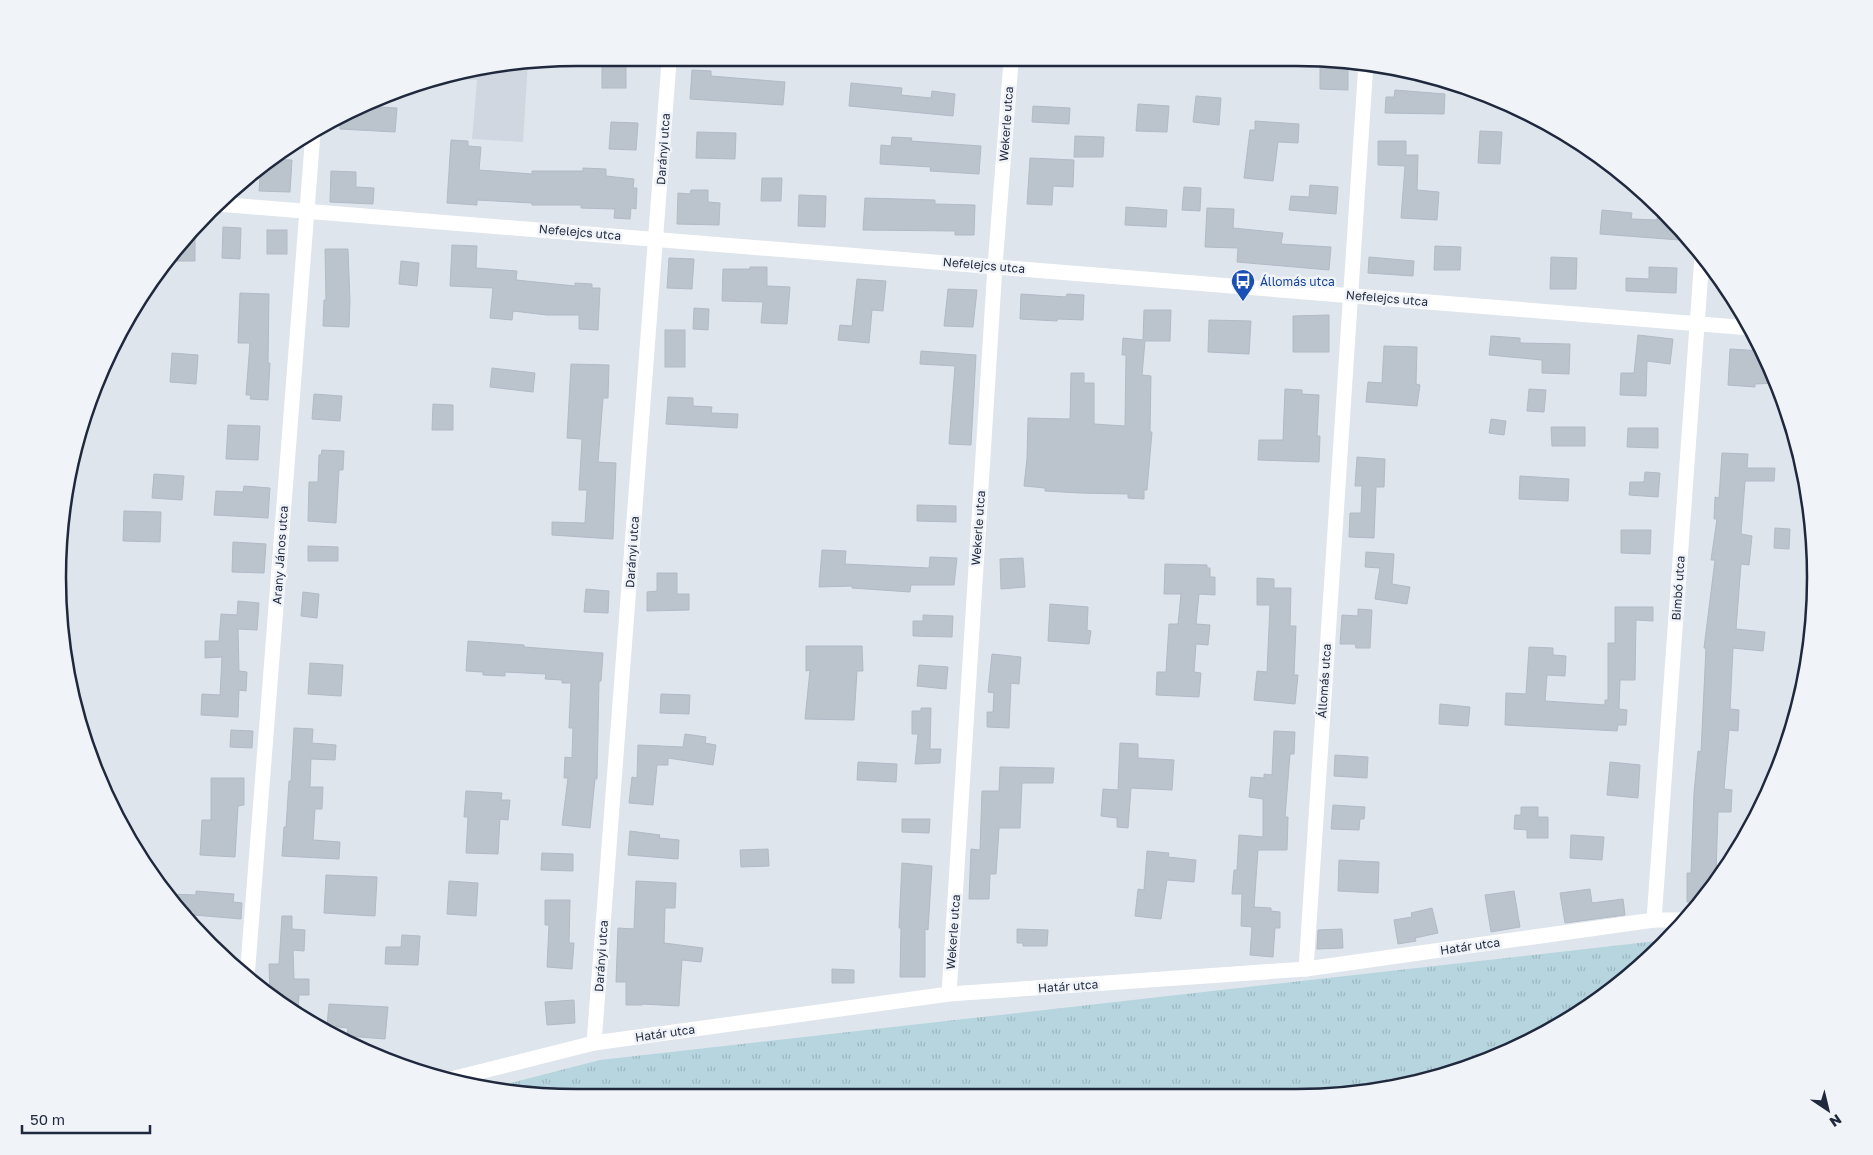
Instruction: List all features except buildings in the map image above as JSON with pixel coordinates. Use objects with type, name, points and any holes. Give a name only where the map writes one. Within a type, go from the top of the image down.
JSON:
[{"type":"street","name":"Darányi utca","points":[[594,1043],[669,66]]},
{"type":"street","name":"Wekerle utca","points":[[949,994],[994,266],[1010,66]]},
{"type":"street","name":"Állomás utca","points":[[1306,969],[1349,295],[1365,72]]},
{"type":"street","name":"Arany János utca","points":[[249,969],[312,141]]},
{"type":"street","name":"Nefelejcs utca","points":[[228,205],[1741,327]]},
{"type":"street","name":"Bimbó utca","points":[[1654,920],[1701,266]]},
{"type":"street","name":"Határ utca","points":[[464,1076],[594,1043],[949,994],[1306,969],[1654,920],[1675,920]]},
{"type":"shaded area","points":[[528,69],[523,142],[472,139],[477,80],[464,79]]},
{"type":"green space","points":[[1655,941],[1633,962],[1580,1003],[1522,1036],[1491,1050],[1460,1062],[1395,1079],[1329,1088],[578,1089],[544,1088],[508,1084],[600,1060]]},
{"type":"place","name":"Állomás utca","points":[[1243,302]]}]
